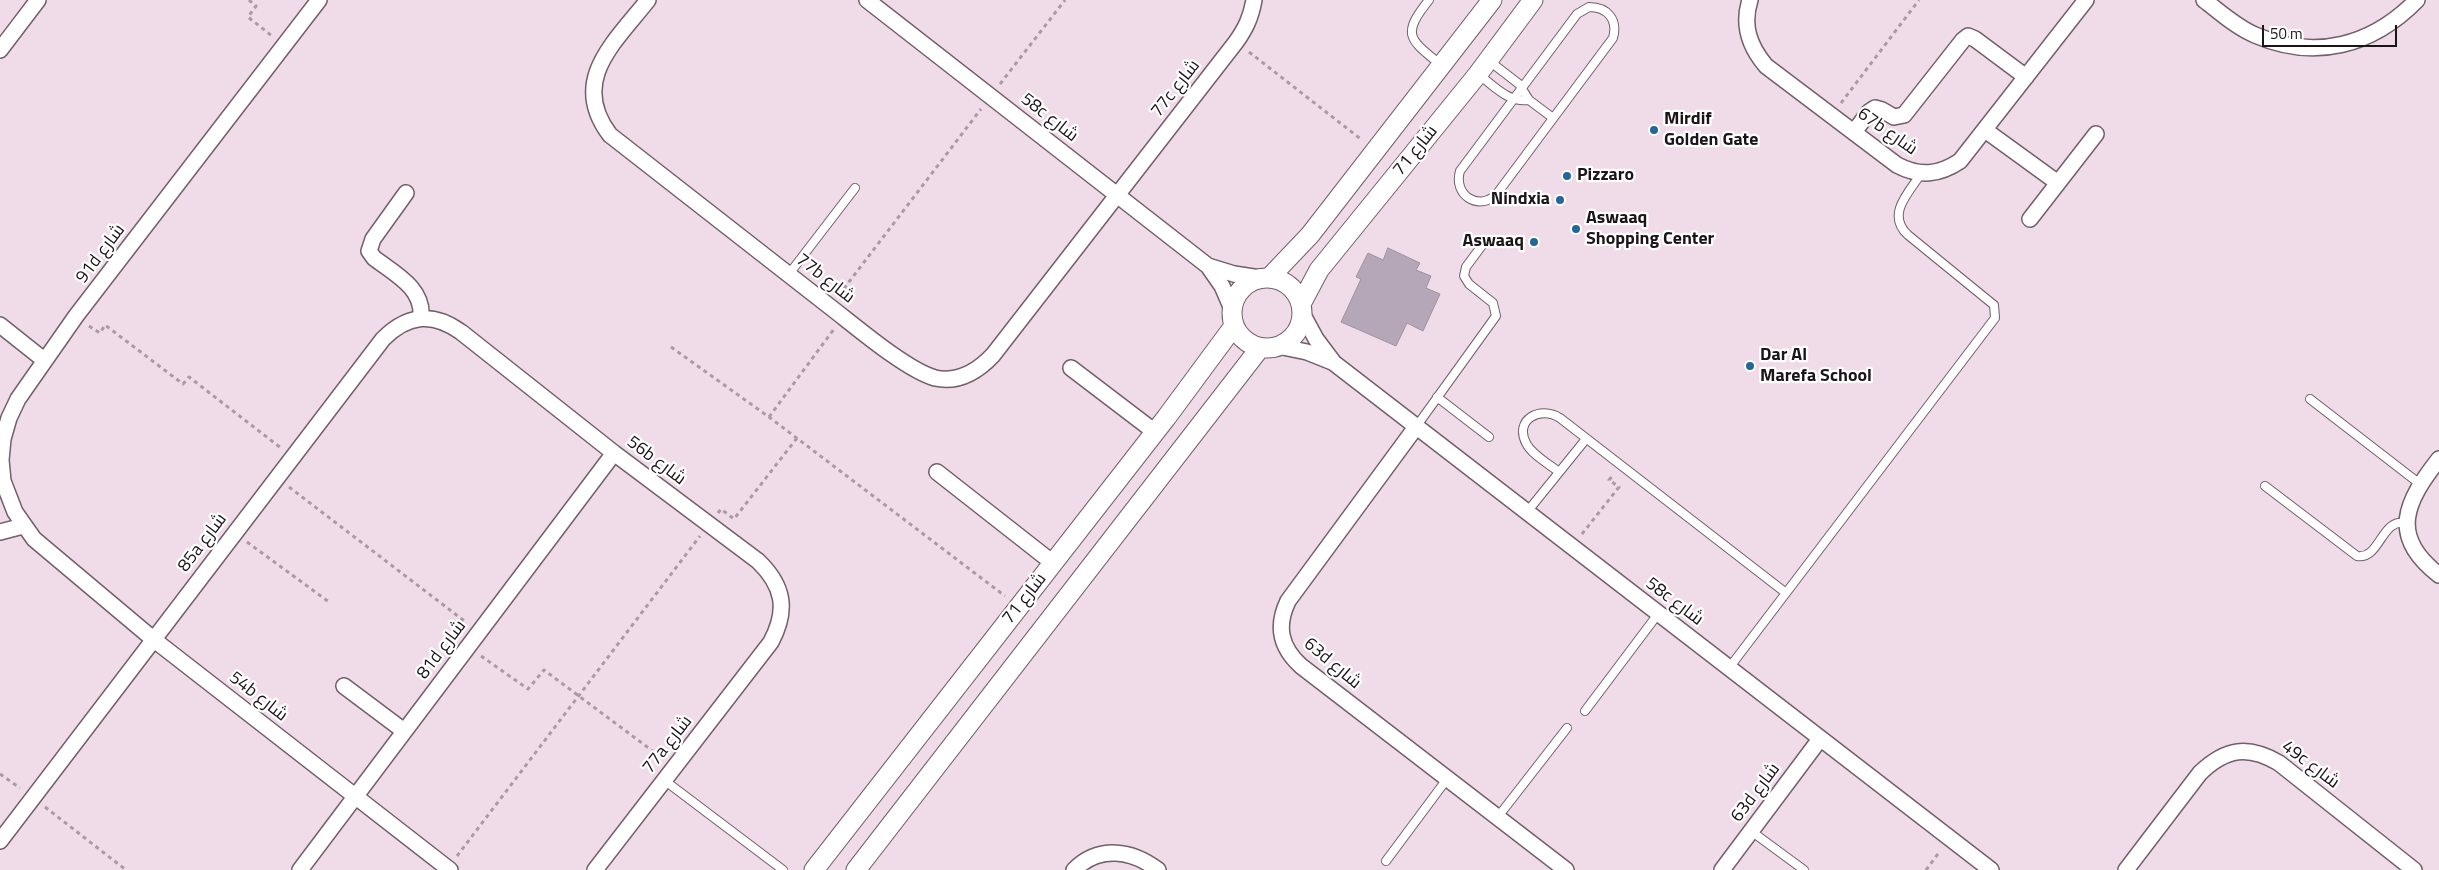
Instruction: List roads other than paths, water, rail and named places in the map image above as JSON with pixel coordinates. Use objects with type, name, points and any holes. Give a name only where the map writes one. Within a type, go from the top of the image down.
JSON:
[{"type":"street","points":[[0,50],[38,0]]},
{"type":"street","name":"91d شارع","points":[[47,550],[24,526],[11,504],[2,481],[3,439],[9,418],[18,399],[76,316],[319,0]]},
{"type":"street","name":"77b شارع","points":[[648,0],[600,62],[594,77],[592,93],[594,108],[600,123],[610,135],[830,307],[923,374],[938,378],[954,378],[982,367],[993,356],[1117,196]]},
{"type":"street","name":"58c شارع","points":[[867,0],[1208,266],[1222,286],[1233,317]]},
{"type":"street","name":"77c شارع","points":[[1117,196],[1246,29],[1252,14],[1254,0]]},
{"type":"street","name":"شارع 71","points":[[1265,278],[1310,235],[1492,0]]},
{"type":"street","name":"شارع 71","points":[[1301,308],[1319,270],[1483,67],[1533,0]]},
{"type":"street","name":"67b شارع","points":[[1750,0],[1746,25],[1749,40],[1756,54],[1766,66],[1897,165],[1921,174],[1935,173],[1948,169],[1960,161],[2086,0]]},
{"type":"street","points":[[2204,0],[2253,34],[2278,44],[2304,48],[2330,47],[2356,41],[2380,31],[2401,16],[2417,0]]},
{"type":"street","points":[[1854,132],[1869,112],[1875,108],[1894,117],[1904,115],[1968,36],[1975,39],[2026,77]]},
{"type":"street","points":[[1985,130],[2058,183]]},
{"type":"street","points":[[2030,219],[2096,134]]},
{"type":"street","points":[[406,193],[372,239],[369,251],[374,258],[414,290],[421,304],[421,318]]},
{"type":"street","name":"58c شارع","points":[[1208,266],[1234,274],[1265,278]]},
{"type":"street","points":[[1265,278],[1286,283],[1298,296],[1301,308],[1298,330],[1286,342],[1269,347],[1244,340],[1233,317],[1234,300],[1244,286],[1265,278]]},
{"type":"street","name":"58c شارع","points":[[1301,308],[1316,339],[1334,363]]},
{"type":"street","name":"شارع 71","points":[[814,870],[1155,432],[1233,317]]},
{"type":"street","name":"56b شارع","points":[[421,318],[435,319],[449,324],[461,332],[614,453],[758,561],[769,572],[777,585],[781,599],[778,629],[771,642]]},
{"type":"street","name":"85a شارع","points":[[0,841],[382,339],[400,325],[421,318]]},
{"type":"street","points":[[0,325],[44,360]]},
{"type":"street","name":"58c شارع","points":[[1269,347],[1307,352],[1334,363],[1991,870]]},
{"type":"street","name":"شارع 71","points":[[856,870],[1023,651],[1269,347]]},
{"type":"street","points":[[1071,368],[1155,432]]},
{"type":"street","name":"63d شارع","points":[[1416,426],[1288,601],[1282,618],[1281,636],[1285,648],[1301,666],[1566,870]]},
{"type":"street","name":"81d شارع","points":[[300,870],[614,453]]},
{"type":"street","points":[[2439,459],[2420,484],[2410,503],[2408,524],[2413,546],[2419,556],[2439,575]]},
{"type":"street","points":[[937,472],[1053,563]]},
{"type":"street","points":[[0,532],[24,526]]},
{"type":"street","name":"54b شارع","points":[[47,550],[154,639],[449,869]]},
{"type":"street","name":"77a شارع","points":[[595,870],[771,642]]},
{"type":"street","points":[[344,686],[404,731]]},
{"type":"street","name":"63d شارع","points":[[1722,870],[1820,739]]},
{"type":"street","name":"49c شارع","points":[[2126,870],[2200,773],[2213,760],[2229,753],[2246,751],[2264,754],[2279,763],[2414,870]]},
{"type":"street","points":[[1074,870],[1090,858],[1116,852],[1142,859],[1158,870]]},
{"type":"lane","points":[[1429,0],[1413,21],[1412,35],[1419,47],[1442,66]]},
{"type":"lane","points":[[1589,7],[1603,8],[1608,13],[1615,24],[1613,38],[1496,195],[1484,202],[1471,200],[1461,191],[1458,178],[1460,172],[1522,88],[1577,14],[1589,7]]},
{"type":"lane","points":[[1483,67],[1522,88],[1528,100],[1554,118]]},
{"type":"lane","points":[[1483,67],[1514,100],[1528,100]]},
{"type":"lane","points":[[1729,668],[1995,318],[1994,305],[1902,230],[1899,223],[1899,208],[1921,174]]},
{"type":"lane","points":[[789,274],[855,188]]},
{"type":"lane","points":[[1416,426],[1496,316],[1493,303],[1469,284],[1464,276],[1466,267],[1486,240]]},
{"type":"lane","points":[[1437,397],[1489,437]]},
{"type":"lane","points":[[2310,399],[2420,484]]},
{"type":"lane","points":[[1559,472],[1529,448],[1525,442],[1523,435],[1527,421],[1539,413],[1554,414],[1786,593]]},
{"type":"lane","points":[[1527,512],[1586,439]]},
{"type":"lane","points":[[2265,486],[2357,556],[2371,552],[2392,525],[2403,522],[2408,524]]},
{"type":"lane","points":[[1585,711],[1658,614]]},
{"type":"lane","points":[[1497,818],[1567,728]]},
{"type":"lane","points":[[1386,861],[1447,779]]},
{"type":"lane","points":[[664,780],[783,870]]},
{"type":"lane","points":[[1751,831],[1804,870]]},
{"type":"place","name":"Mirdif Golden Gate","points":[[1654,130]]},
{"type":"place","name":"Pizzaro","points":[[1567,176]]},
{"type":"place","name":"Nindxia","points":[[1560,200]]},
{"type":"place","name":"Aswaaq Shopping Center","points":[[1576,229]]},
{"type":"place","name":"Aswaaq","points":[[1534,242]]},
{"type":"place","name":"Dar Al Marefa School","points":[[1750,366]]}]
